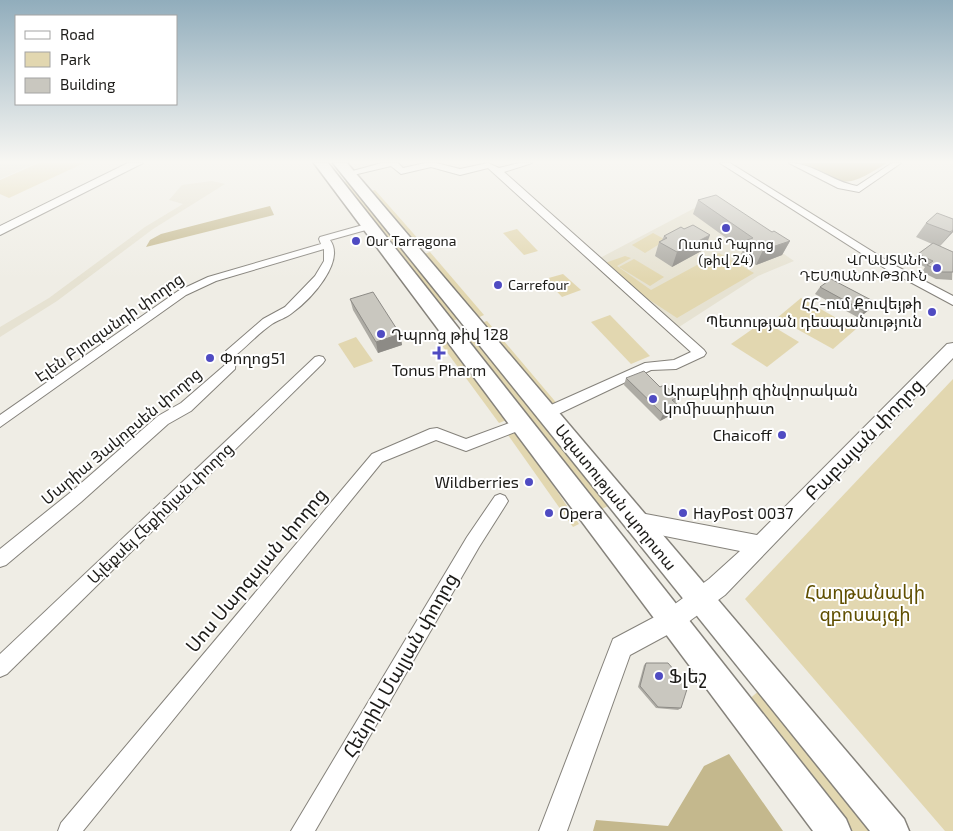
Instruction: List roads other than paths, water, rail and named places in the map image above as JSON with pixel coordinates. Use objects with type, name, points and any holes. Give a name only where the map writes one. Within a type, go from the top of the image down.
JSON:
[{"type":"main road","points":[[0,231],[59,202]]},
{"type":"main road","name":"Ազատության պողոտա","points":[[351,202],[523,423],[834,831]]},
{"type":"main road","name":"Ազատության պողոտա","points":[[373,202],[892,831]]},
{"type":"street","points":[[532,202],[700,353],[676,364],[649,366],[547,413]]},
{"type":"street","points":[[786,202],[890,267],[953,300]]},
{"type":"street","points":[[328,244],[324,239],[370,226]]},
{"type":"street","name":"Էլեն Բյուզանդի փողոց","points":[[0,422],[182,293],[212,279],[328,244]]},
{"type":"street","name":"Մարիա Յակոբսեն փողոց","points":[[0,558],[76,497],[163,420],[186,407],[231,366],[230,354],[267,322],[290,310],[326,269],[329,261],[328,244]]},
{"type":"street","name":"Բաբայան փողոց","points":[[553,831],[621,647],[672,620],[701,600],[761,545],[953,348]]},
{"type":"street","name":"Ալեքսեյ Հեքիմյան փողոց","points":[[0,666],[319,360]]},
{"type":"street","name":"Սոս Սարգսյան փողոց","points":[[69,831],[377,458],[430,435],[437,434],[466,445],[523,423]]},
{"type":"street","name":"Հենրիկ Մալյան փողոց","points":[[302,831],[473,542],[500,501]]},
{"type":"street","points":[[635,521],[761,545]]},
{"type":"place","name":"Ուսում Դպրոց (թիվ 24)","points":[[726,228]]},
{"type":"place","name":"Our Tarragona","points":[[356,241]]},
{"type":"place","name":"ՎՐԱՍՏԱՆԻ ԴԵՍՊԱՆՈՒԹՅՈՒՆ","points":[[937,268]]},
{"type":"place","name":"Carrefour","points":[[498,285]]},
{"type":"place","name":"ՀՀ-ում Քուվեյթի Պետության դեսպանություն","points":[[932,312]]},
{"type":"place","name":"Դպրոց թիվ 128","points":[[381,334]]},
{"type":"place","name":"Tonus Pharm","points":[[439,353]]},
{"type":"place","name":"Փողոց51","points":[[210,358]]},
{"type":"place","name":"Արաբկիրի զինվորական կոմիսարիատ","points":[[653,399]]},
{"type":"place","name":"Chaicoff","points":[[782,435]]},
{"type":"place","name":"Wildberries","points":[[529,482]]},
{"type":"place","name":"Opera","points":[[549,513]]},
{"type":"place","name":"HayPost 0037","points":[[683,513]]},
{"type":"place","name":"Ֆլեշ","points":[[659,676]]},
{"type":"park label","name":"Հաղթանակի զբոսայգի","points":[[865,603]]}]
